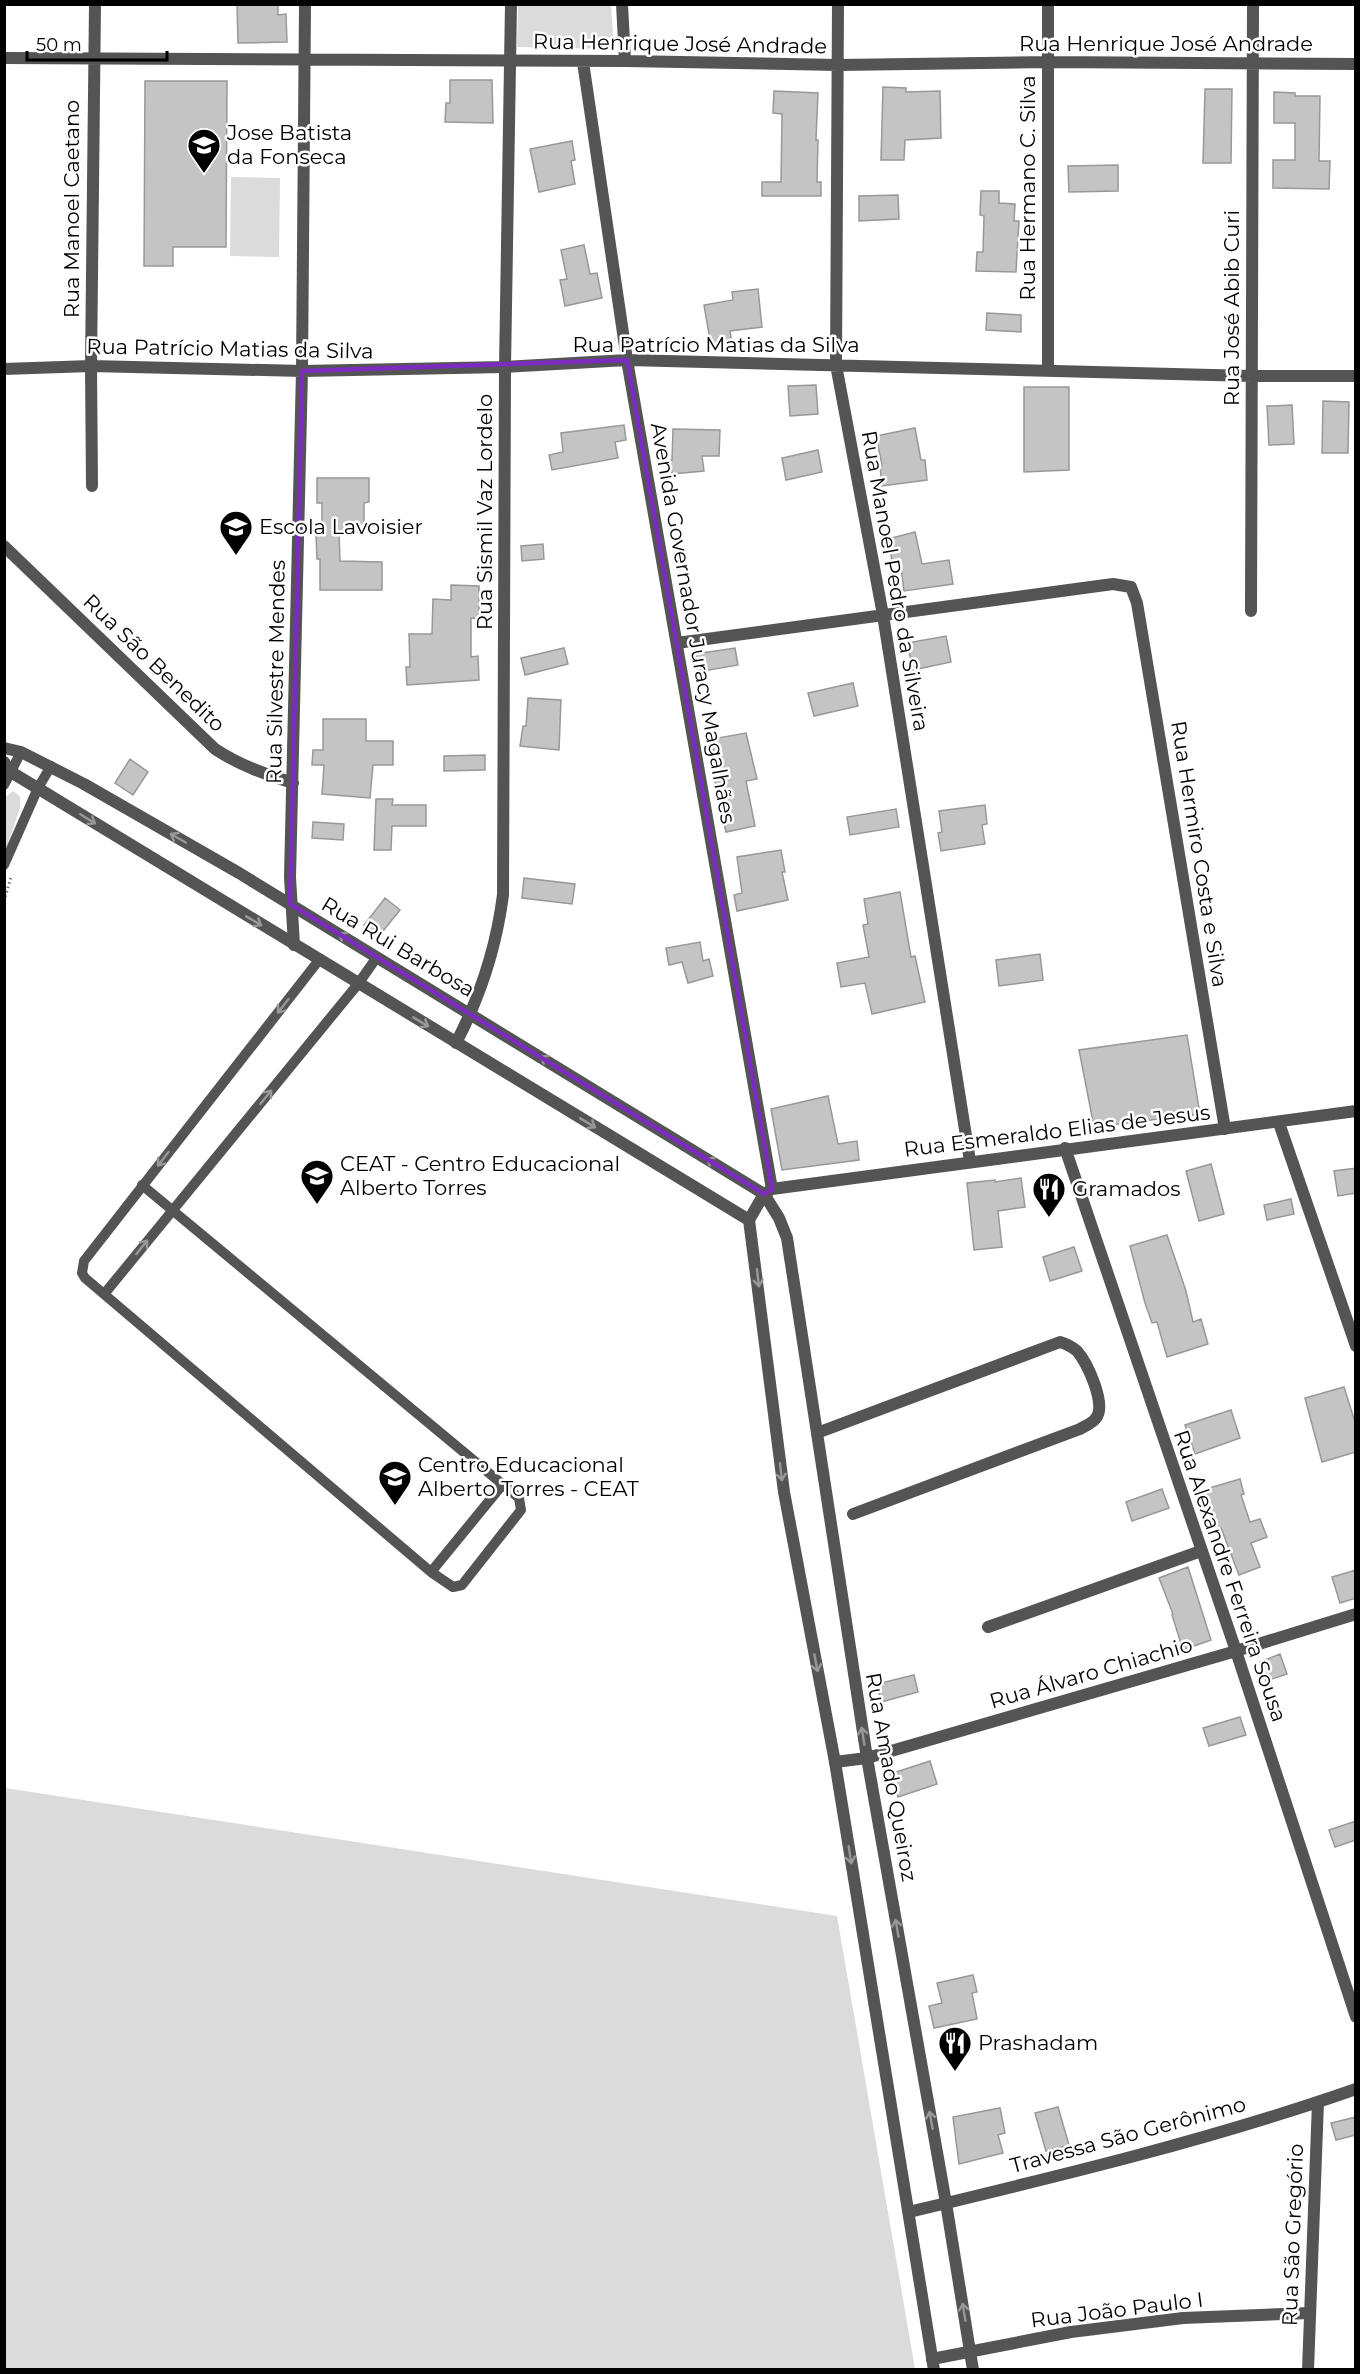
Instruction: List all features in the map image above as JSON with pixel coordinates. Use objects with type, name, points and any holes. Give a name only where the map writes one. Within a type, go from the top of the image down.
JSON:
[{"type":"street","name":"Rua Manoel Caetano","points":[[92,486],[90,366],[95,4]]},
{"type":"street","name":"Rua Silvestre Mendes","points":[[294,945],[290,904],[302,371],[305,4]]},
{"type":"street","name":"Rua Sismil Vaz Lordelo","points":[[456,1043],[471,1014],[496,943],[502,895],[505,367],[511,4]]},
{"type":"street","points":[[622,4],[625,61]]},
{"type":"street","name":"Rua Manoel Pedro da Silveira","points":[[838,4],[836,365],[883,615],[970,1161]]},
{"type":"street","name":"Rua Hermano C. Silva","points":[[1048,4],[1048,371]]},
{"type":"street","name":"Rua José Abib Curi","points":[[1251,611],[1253,4]]},
{"type":"street","name":"Rua Henrique José Andrade","points":[[4,58],[625,61],[838,65],[1047,62],[1356,64]]},
{"type":"street","name":"Avenida Governador Juracy Magalhães","points":[[583,62],[627,360],[677,642],[768,1191]]},
{"type":"street","name":"Rua Patrício Matias da Silva","points":[[4,369],[90,366],[302,371],[505,367],[627,360],[1252,376],[1356,376]]},
{"type":"street","name":"Rua São Benedito","points":[[4,546],[215,749],[256,771],[293,783]]},
{"type":"street","name":"Rua Hermiro Costa e Silva","points":[[883,615],[1113,584],[1131,587],[1137,603],[1225,1129]]},
{"type":"street","points":[[677,642],[883,615]]},
{"type":"street","name":"Rua Rui Barbosa","points":[[4,748],[21,752],[51,766],[290,904],[768,1191]]},
{"type":"street","points":[[8,767],[38,788],[294,945],[749,1220]]},
{"type":"street","name":"Rua Esmeraldo Elias de Jesus","points":[[768,1191],[1065,1148],[1279,1123],[1356,1111]]},
{"type":"street","points":[[1279,1123],[1356,1346]]},
{"type":"street","name":"Rua Alexandre Ferreira Sousa","points":[[1065,1148],[1236,1651],[1356,2017]]},
{"type":"street","points":[[768,1191],[749,1220],[784,1492],[835,1762],[933,2364]]},
{"type":"street","name":"Rua Amado Queiroz","points":[[768,1191],[787,1238],[867,1758],[946,2203],[973,2370]]},
{"type":"street","points":[[817,1432],[1060,1342],[1070,1345],[1088,1367],[1099,1403],[1100,1411],[1096,1419],[1080,1429],[853,1514]]},
{"type":"street","points":[[988,1627],[1201,1551]]},
{"type":"street","name":"Rua Álvaro Chiachio","points":[[835,1762],[867,1758],[1356,1614]]},
{"type":"street","name":"Travessa São Gerônimo","points":[[909,2212],[1112,2163],[1356,2089]]},
{"type":"street","name":"Rua São Gregório","points":[[1308,2370],[1318,2102]]},
{"type":"street","name":"Rua João Paulo I","points":[[933,2364],[970,2351],[1071,2332],[1183,2319],[1309,2313]]},
{"type":"lane","points":[[4,785],[8,767],[21,752]]},
{"type":"lane","points":[[4,865],[38,788],[51,766]]},
{"type":"lane","points":[[105,1293],[358,984],[377,957]]},
{"type":"lane","points":[[142,1185],[519,1498],[521,1510],[462,1585],[453,1587],[431,1572],[85,1278],[82,1273],[84,1261],[142,1185],[319,960]]},
{"type":"lane","points":[[431,1572],[503,1484]]},
{"type":"highlighted area","points":[[627,360],[772,1189],[764,1194],[290,904],[302,371]]},
{"type":"shaded area","points":[[518,5],[611,5],[614,49],[517,47]]},
{"type":"shaded area","points":[[231,177],[280,178],[279,257],[230,256]]},
{"type":"shaded area","points":[[13,791],[20,796],[20,808],[5,852],[5,797]]},
{"type":"shaded area","points":[[5,1788],[837,1916],[915,2369],[5,2369]]},
{"type":"building","points":[[237,4],[278,4],[278,15],[286,14],[287,42],[238,43]]},
{"type":"building","points":[[450,80],[492,80],[493,123],[445,122],[446,103],[450,103]]},
{"type":"building","points":[[145,81],[227,81],[226,247],[173,247],[173,266],[144,266]]},
{"type":"building","points":[[883,87],[906,88],[906,92],[940,91],[941,138],[905,140],[904,160],[881,160]]},
{"type":"building","points":[[1205,89],[1232,89],[1231,163],[1203,163]]},
{"type":"building","points":[[774,91],[818,93],[817,182],[821,182],[821,196],[762,196],[762,182],[781,182],[782,114],[773,113]]},
{"type":"building","points":[[1274,92],[1295,93],[1295,96],[1320,96],[1319,161],[1330,161],[1329,189],[1273,188],[1273,160],[1295,160],[1295,123],[1274,123]]},
{"type":"building","points":[[572,141],[575,160],[571,161],[575,184],[539,192],[530,149]]},
{"type":"building","points":[[1118,165],[1118,191],[1069,192],[1068,166]]},
{"type":"building","points":[[981,191],[999,191],[999,203],[1015,204],[1014,221],[1019,221],[1016,272],[976,271],[977,252],[983,252],[984,216],[980,215]]},
{"type":"building","points":[[898,195],[899,219],[859,221],[859,196]]},
{"type":"building","points":[[584,245],[590,274],[597,273],[602,298],[565,306],[560,280],[567,279],[561,250]]},
{"type":"building","points":[[758,289],[762,327],[730,331],[732,343],[711,346],[704,305],[733,300],[732,292]]},
{"type":"building","points":[[987,313],[1021,315],[1021,332],[986,330]]},
{"type":"building","points":[[816,385],[818,414],[790,416],[788,386]]},
{"type":"building","points":[[1024,387],[1069,387],[1069,470],[1024,472]]},
{"type":"building","points":[[1323,401],[1349,402],[1348,453],[1322,453]]},
{"type":"building","points":[[1292,405],[1294,444],[1269,445],[1267,406]]},
{"type":"building","points":[[624,425],[626,440],[615,442],[618,458],[552,470],[549,455],[563,452],[561,433]]},
{"type":"building","points":[[915,428],[921,460],[925,460],[927,480],[882,486],[880,466],[882,465],[876,436]]},
{"type":"building","points":[[673,429],[720,430],[719,456],[702,456],[704,471],[672,474],[670,460],[672,460]]},
{"type":"building","points":[[818,450],[822,472],[786,480],[782,458]]},
{"type":"building","points":[[317,478],[369,478],[369,502],[364,503],[364,532],[339,532],[340,561],[382,562],[382,590],[320,590],[320,559],[317,559],[316,535],[322,535],[322,503],[317,503]]},
{"type":"building","points":[[915,532],[922,564],[949,560],[953,584],[904,591],[900,560],[892,561],[888,539]]},
{"type":"building","points":[[543,544],[544,559],[522,561],[521,546]]},
{"type":"building","points":[[451,585],[479,586],[479,619],[471,618],[471,657],[478,656],[479,680],[407,685],[406,667],[410,667],[409,634],[432,634],[433,599],[451,600]]},
{"type":"building","points":[[946,636],[951,662],[913,670],[907,643]]},
{"type":"building","points":[[564,648],[568,664],[525,675],[521,658]]},
{"type":"building","points":[[735,648],[738,665],[698,672],[695,654]]},
{"type":"building","points":[[853,683],[858,706],[814,716],[808,693]]},
{"type":"building","points":[[528,698],[561,700],[559,750],[520,746],[523,726],[526,726]]},
{"type":"building","points":[[323,719],[366,719],[366,741],[393,741],[393,765],[373,765],[370,798],[322,794],[324,765],[312,765],[313,750],[323,750]]},
{"type":"building","points":[[746,733],[757,779],[746,781],[755,826],[726,832],[712,768],[715,767],[712,739]]},
{"type":"building","points":[[485,755],[485,770],[444,771],[444,756]]},
{"type":"building","points":[[130,759],[148,772],[133,795],[115,783]]},
{"type":"building","points":[[376,799],[393,799],[392,805],[426,805],[426,826],[392,826],[391,850],[374,850]]},
{"type":"building","points":[[985,805],[987,824],[982,825],[985,844],[941,851],[938,833],[942,832],[939,811]]},
{"type":"building","points":[[896,809],[899,827],[850,835],[847,817]]},
{"type":"building","points":[[313,822],[344,824],[343,840],[312,838]]},
{"type":"building","points":[[781,850],[785,872],[782,872],[788,900],[737,911],[734,895],[742,893],[737,857]]},
{"type":"building","points":[[524,878],[575,884],[572,904],[522,898]]},
{"type":"building","points":[[900,892],[911,957],[915,956],[925,1002],[872,1014],[865,983],[841,987],[837,963],[869,957],[863,925],[868,924],[864,899]]},
{"type":"building","points":[[385,898],[400,910],[379,936],[364,925]]},
{"type":"building","points":[[700,942],[703,961],[709,959],[713,976],[688,983],[682,962],[669,965],[666,948]]},
{"type":"building","points":[[1040,954],[1043,980],[999,986],[996,960]]},
{"type":"building","points":[[1187,1035],[1200,1114],[1094,1127],[1079,1050]]},
{"type":"building","points":[[828,1096],[838,1144],[857,1141],[859,1160],[782,1170],[771,1109]]},
{"type":"building","points":[[1211,1164],[1224,1214],[1199,1221],[1186,1171]]},
{"type":"building","points":[[1356,1168],[1356,1193],[1338,1196],[1334,1171]]},
{"type":"building","points":[[1021,1178],[1025,1207],[998,1211],[1002,1247],[974,1250],[967,1183]]},
{"type":"building","points":[[1291,1199],[1294,1214],[1267,1220],[1264,1205]]},
{"type":"building","points":[[1167,1235],[1186,1291],[1193,1322],[1201,1319],[1208,1344],[1167,1357],[1157,1322],[1152,1323],[1145,1303],[1130,1246]]},
{"type":"building","points":[[1074,1247],[1082,1271],[1050,1281],[1043,1257]]},
{"type":"building","points":[[1344,1387],[1356,1425],[1356,1452],[1322,1462],[1305,1398]]},
{"type":"building","points":[[1231,1410],[1240,1438],[1195,1454],[1185,1425]]},
{"type":"building","points":[[1240,1479],[1244,1494],[1241,1495],[1250,1522],[1260,1519],[1267,1537],[1251,1543],[1260,1567],[1239,1575],[1221,1528],[1216,1529],[1206,1489]]},
{"type":"building","points":[[1162,1489],[1169,1508],[1132,1521],[1126,1502]]},
{"type":"building","points":[[1188,1567],[1211,1640],[1183,1650],[1173,1614],[1159,1578]]},
{"type":"building","points":[[1356,1570],[1356,1598],[1340,1603],[1332,1577]]},
{"type":"building","points":[[1280,1654],[1287,1674],[1266,1681],[1260,1662]]},
{"type":"building","points":[[914,1675],[918,1692],[881,1702],[877,1684]]},
{"type":"building","points":[[1240,1717],[1246,1735],[1209,1746],[1203,1728]]},
{"type":"building","points":[[930,1761],[937,1784],[898,1797],[890,1774]]},
{"type":"building","points":[[1356,1821],[1356,1840],[1335,1847],[1329,1830]]},
{"type":"building","points":[[973,1975],[977,1992],[972,1993],[977,2019],[934,2028],[929,2006],[942,2003],[937,1983]]},
{"type":"building","points":[[1058,2107],[1069,2145],[1046,2151],[1035,2113]]},
{"type":"building","points":[[1000,2108],[1005,2133],[998,2135],[1003,2153],[959,2164],[953,2117]]},
{"type":"building","points":[[1356,2117],[1356,2135],[1336,2140],[1331,2123]]},
{"type":"place","name":"Jose Batista da Fonseca","points":[[204,174]]},
{"type":"place","name":"Escola Lavoisier","points":[[236,556]]},
{"type":"place","name":"CEAT - Centro Educacional Alberto Torres","points":[[317,1205]]},
{"type":"place","name":"Gramados","points":[[1049,1218]]},
{"type":"place","name":"Centro Educacional Alberto Torres - CEAT","points":[[395,1506]]},
{"type":"place","name":"Prashadam","points":[[955,2072]]}]
